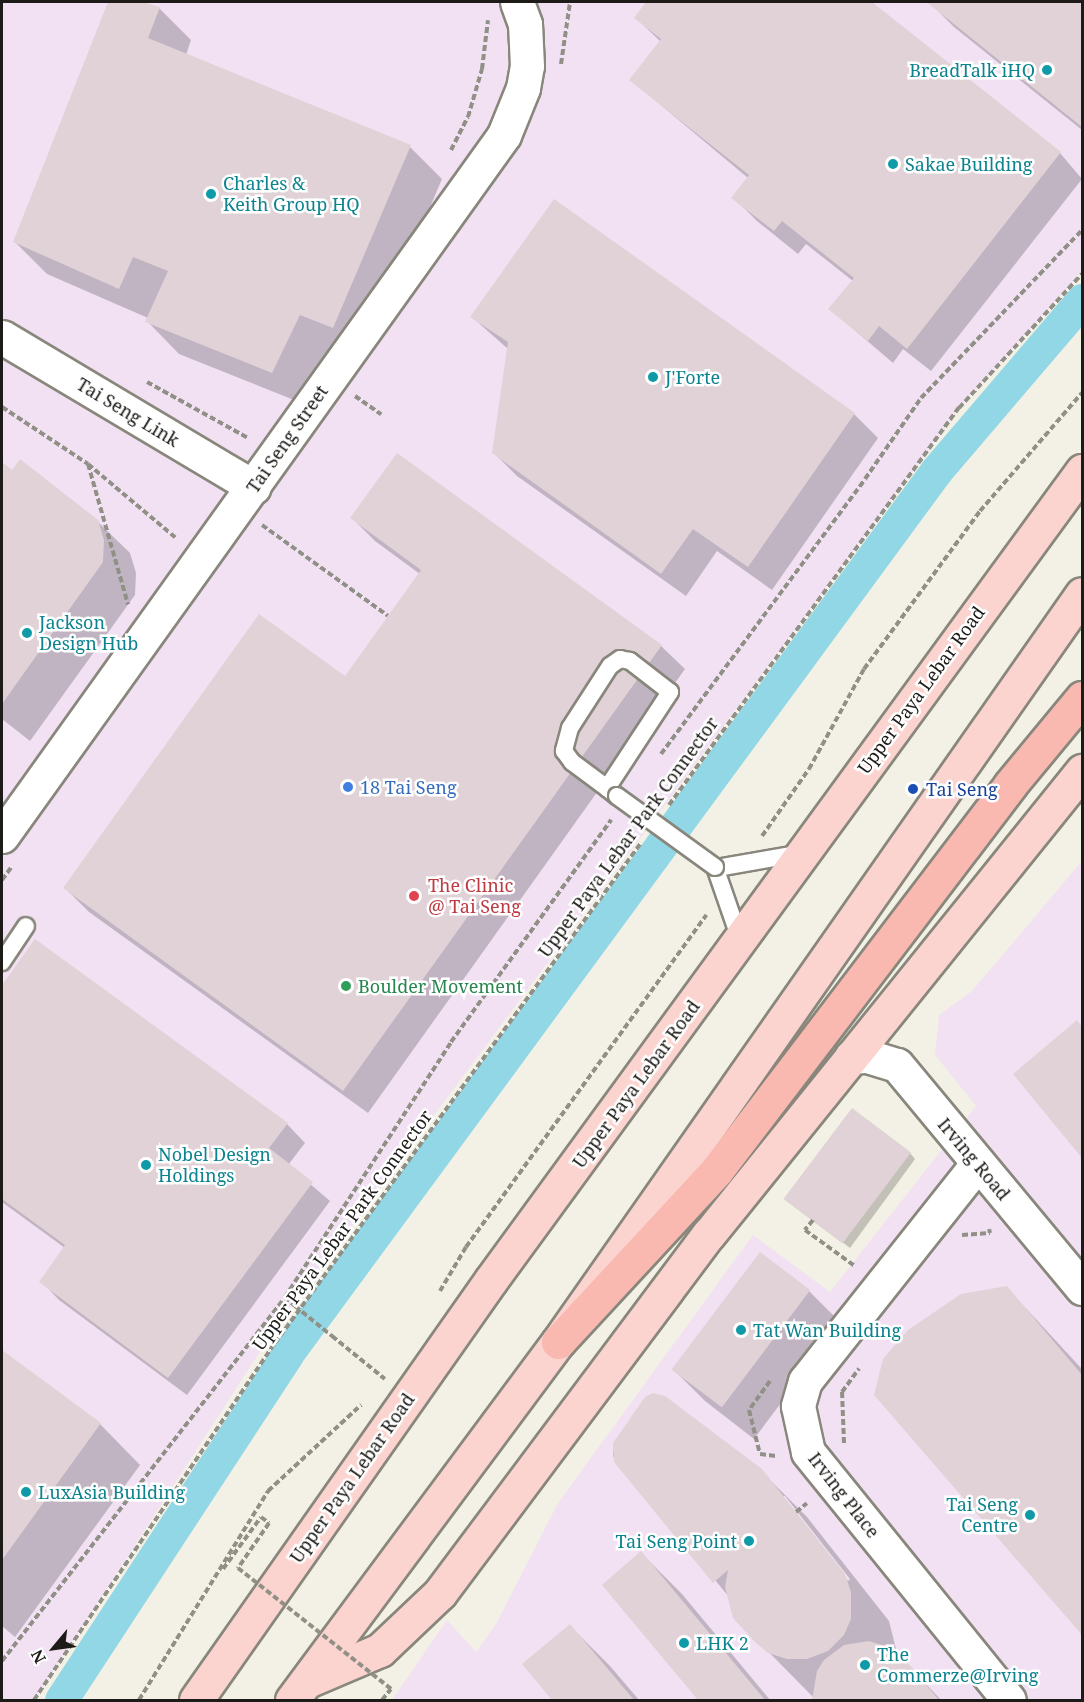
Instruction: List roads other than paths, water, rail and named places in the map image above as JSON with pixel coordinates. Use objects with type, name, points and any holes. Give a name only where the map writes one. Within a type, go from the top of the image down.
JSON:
[{"type":"highway","points":[[558,1342],[717,1170],[1003,795],[1083,698]]},
{"type":"main road","name":"Upper Paya Lebar Road","points":[[196,1701],[491,1280],[1083,471]]},
{"type":"main road","points":[[299,1691],[558,1342],[1083,594]]},
{"type":"main road","points":[[299,1691],[380,1650],[440,1593],[709,1234],[1083,771]]},
{"type":"street","name":"Tai Seng Street","points":[[2,836],[504,135],[524,88],[527,66],[526,9]]},
{"type":"street","name":"Tai Seng Link","points":[[2,337],[254,487]]},
{"type":"street","name":"Irving Road","points":[[851,1057],[867,1056],[897,1065],[1083,1288]]},
{"type":"street","name":"Irving Place","points":[[978,1162],[805,1381],[798,1406],[808,1452],[1009,1701]]},
{"type":"lane","points":[[612,792],[670,692],[630,661],[620,659],[610,666],[565,738],[564,751],[572,762],[612,792],[716,867],[740,942]]},
{"type":"lane","points":[[716,867],[805,852]]},
{"type":"lane","points":[[2,962],[26,926]]},
{"type":"waterway","points":[[61,1700],[287,1354],[936,471],[1082,300]]},
{"type":"place","name":"BreadTalk iHQ","points":[[1047,70]]},
{"type":"place","name":"Sakae Building","points":[[893,164]]},
{"type":"place","name":"Charles & Keith Group HQ","points":[[211,194]]},
{"type":"place","name":"J'Forte","points":[[653,377]]},
{"type":"place","name":"Jackson Design Hub","points":[[27,633]]},
{"type":"place","name":"18 Tai Seng","points":[[348,787]]},
{"type":"place","name":"Tai Seng","points":[[913,789]]},
{"type":"place","name":"The Clinic @ Tai Seng","points":[[414,896]]},
{"type":"place","name":"Boulder Movement","points":[[346,986]]},
{"type":"place","name":"Nobel Design Holdings","points":[[146,1165]]},
{"type":"place","name":"Tat Wan Building","points":[[741,1330]]},
{"type":"place","name":"LuxAsia Building","points":[[26,1492]]},
{"type":"place","name":"Tai Seng Centre","points":[[1030,1515]]},
{"type":"place","name":"Tai Seng Point","points":[[749,1541]]},
{"type":"place","name":"LHK 2","points":[[684,1643]]},
{"type":"place","name":"The Commerze@Irving","points":[[865,1665]]}]
